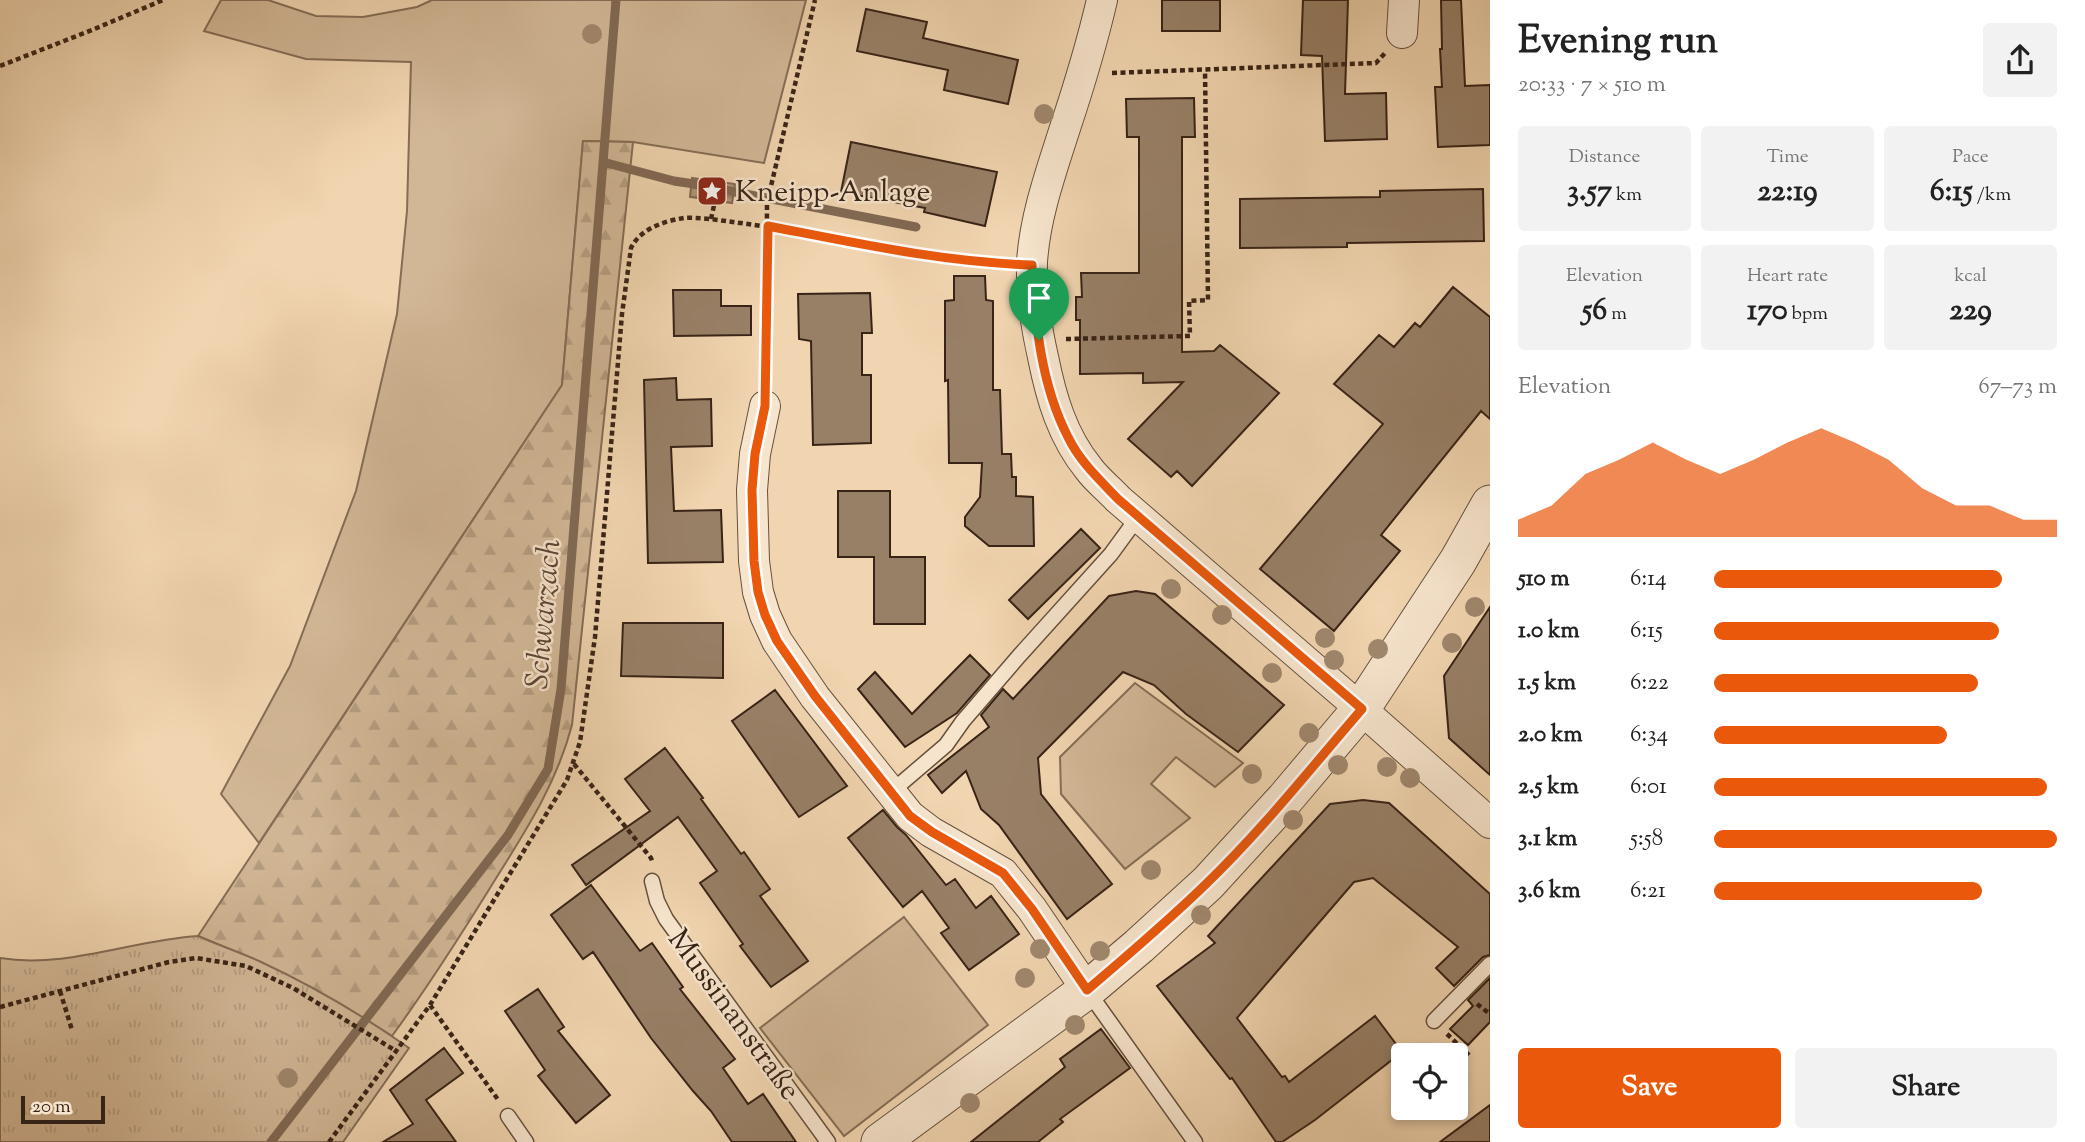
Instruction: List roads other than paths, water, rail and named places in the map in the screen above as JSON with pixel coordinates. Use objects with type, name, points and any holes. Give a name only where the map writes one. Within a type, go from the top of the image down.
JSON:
[{"type":"street","points":[[1102,0],[1083,74],[1041,205],[1032,265],[1039,340],[1057,413],[1068,439],[1089,470],[1138,516],[1490,823]]},
{"type":"street","points":[[1402,33],[1404,0]]},
{"type":"street","points":[[765,406],[755,454],[752,490],[754,561],[758,592],[777,641],[815,696],[910,816],[932,832],[1003,873],[1032,909],[1087,990]]},
{"type":"street","points":[[880,1142],[1087,990],[1208,883],[1362,709],[1458,561],[1490,505]]},
{"type":"lane","points":[[891,792],[946,745],[1011,665],[1111,554],[1138,516]]},
{"type":"lane","name":"Mussinanstraße","points":[[652,881],[657,901],[666,919],[828,1142]]},
{"type":"lane","points":[[1434,1021],[1490,964]]},
{"type":"lane","points":[[1087,990],[1195,1142]]},
{"type":"lane","points":[[508,1116],[526,1142]]},
{"type":"waterway","name":"Schwarzach","points":[[271,1142],[508,835],[548,769],[561,689],[616,0]]},
{"type":"waterway","points":[[603,162],[674,181],[701,185]]},
{"type":"waterway","points":[[725,190],[916,227]]},
{"type":"place","name":"Kneipp-Anlage","points":[[712,191]]}]
